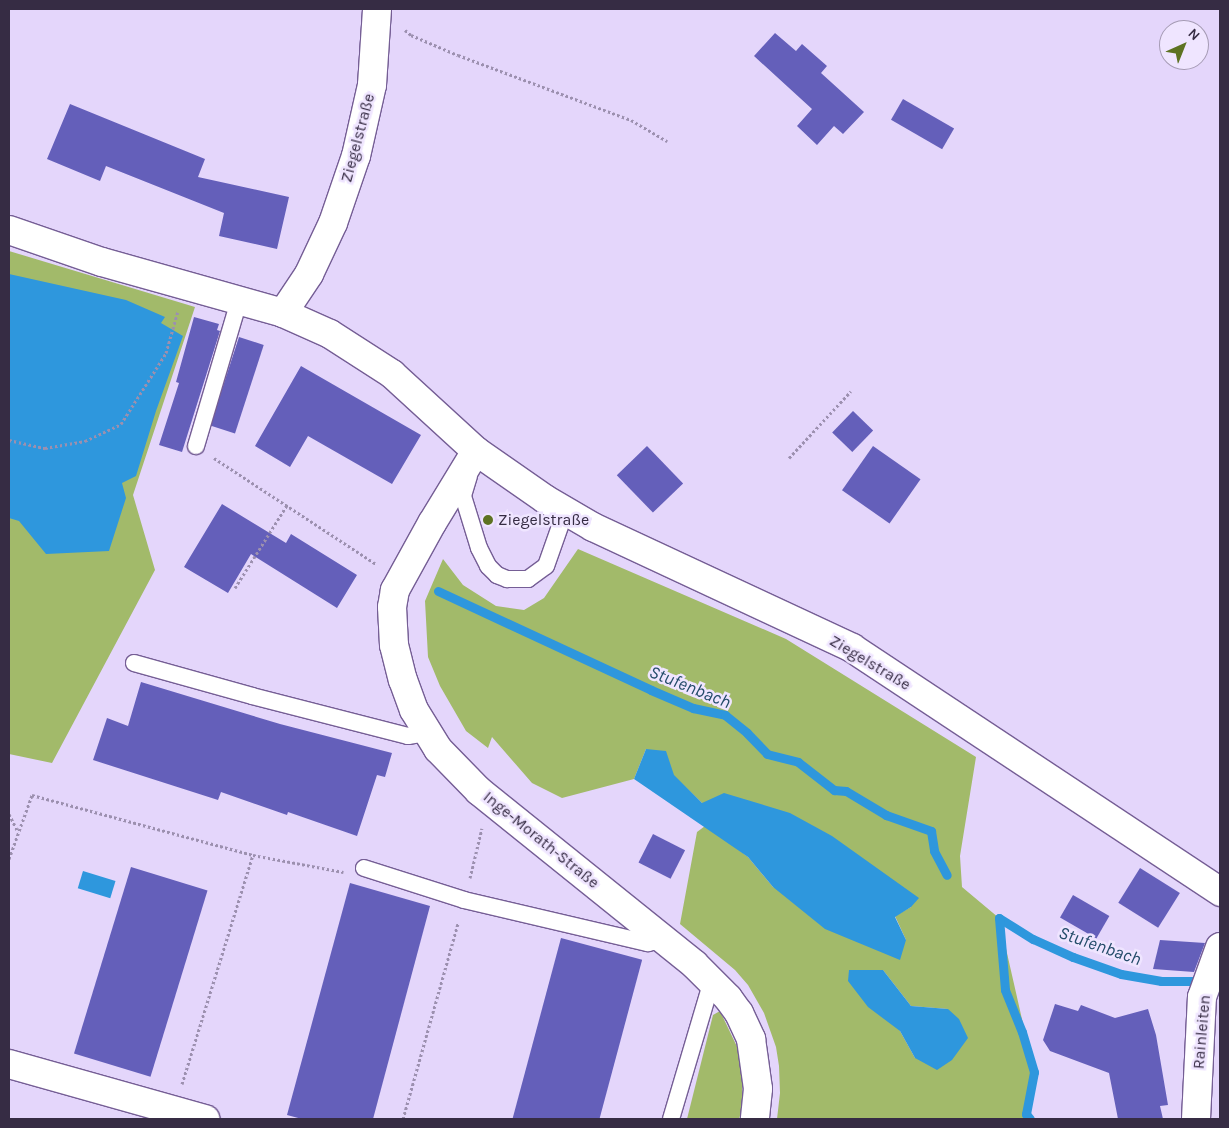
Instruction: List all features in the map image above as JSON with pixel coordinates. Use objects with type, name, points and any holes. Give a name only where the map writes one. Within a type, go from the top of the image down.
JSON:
[{"type":"street","name":"Ziegelstraße","points":[[283,313],[309,274],[329,231],[356,156],[387,16]]},
{"type":"street","name":"Ziegelstraße","points":[[9,230],[102,262],[283,313],[330,334],[392,374],[476,451],[565,512],[593,527],[852,648],[1220,892]]},
{"type":"street","name":"Inge-Morath-Straße","points":[[476,451],[400,579],[392,608],[394,645],[402,680],[414,710],[438,749],[492,802],[621,904],[712,980],[739,1013],[751,1039],[758,1089],[755,1119]]},
{"type":"street","name":"Rainleiten","points":[[1196,1119],[1202,997],[1220,947]]},
{"type":"street","points":[[9,1064],[206,1119]]},
{"type":"lane","points":[[196,446],[239,301]]},
{"type":"lane","points":[[476,451],[463,496],[484,560],[497,575],[517,580],[528,579],[546,566],[565,512]]},
{"type":"lane","points":[[134,663],[252,696],[408,736],[428,733]]},
{"type":"lane","points":[[364,868],[464,900],[648,943],[663,940]]},
{"type":"lane","points":[[671,1119],[712,980]]},
{"type":"path","points":[[387,16],[411,35],[631,120],[667,141]]},
{"type":"path","points":[[9,440],[45,448],[84,441],[121,424],[166,353],[172,330]]},
{"type":"path","points":[[789,458],[851,391]]},
{"type":"path","points":[[196,446],[400,579]]},
{"type":"path","points":[[235,588],[287,505]]},
{"type":"path","points":[[9,859],[32,795],[40,795],[253,855],[355,874],[364,868]]},
{"type":"path","points":[[9,814],[18,833]]},
{"type":"path","points":[[402,1119],[464,900],[480,836]]},
{"type":"path","points":[[175,1111],[193,1043],[253,855]]},
{"type":"green space","points":[[9,251],[195,307],[133,495],[155,570],[52,763],[9,754]]},
{"type":"green space","points":[[578,549],[786,639],[976,757],[960,856],[962,887],[999,918],[1034,1072],[1026,1114],[1030,1119],[777,1119],[780,1093],[779,1066],[776,1047],[764,1013],[748,985],[735,970],[680,924],[697,832],[705,826],[722,837],[748,857],[773,887],[906,940],[895,916],[911,907],[702,803],[646,749],[634,779],[562,798],[532,783],[492,737],[488,748],[466,731],[440,686],[428,657],[425,601],[443,559],[463,585],[496,606],[524,610],[544,598]],"holes":[[[883,970],[911,1006],[948,1009],[915,1058],[900,1031]]]},
{"type":"green space","points":[[720,1011],[741,1055],[743,1106],[739,1119],[687,1119],[713,1015]]},
{"type":"water","points":[[9,274],[126,300],[165,317],[161,323],[183,336],[156,411],[136,476],[122,483],[126,498],[109,551],[46,554],[19,521],[9,518]]},
{"type":"water","points":[[646,749],[666,751],[674,775],[702,803],[724,793],[790,813],[832,836],[919,898],[911,907],[895,917],[906,940],[900,960],[825,929],[773,887],[748,857],[634,779]]},
{"type":"water","points":[[83,871],[116,881],[110,898],[78,888]]},
{"type":"water","points":[[849,970],[883,970],[911,1006],[948,1009],[959,1019],[968,1038],[952,1060],[937,1070],[915,1058],[900,1031],[868,1007],[848,981]]},
{"type":"building","points":[[775,33],[796,51],[802,44],[827,66],[821,73],[864,112],[843,134],[834,126],[817,145],[797,126],[812,109],[754,56]]},
{"type":"building","points":[[903,99],[954,128],[942,149],[891,120]]},
{"type":"building","points":[[70,104],[205,159],[198,177],[289,197],[277,249],[219,236],[224,213],[106,166],[100,181],[47,159]]},
{"type":"building","points":[[194,317],[219,324],[217,330],[220,331],[182,452],[159,445],[179,383],[176,382]]},
{"type":"building","points":[[239,337],[264,345],[235,433],[210,425]]},
{"type":"building","points":[[301,366],[421,435],[392,484],[308,436],[290,467],[255,446]]},
{"type":"building","points":[[853,411],[873,430],[852,452],[832,433]]},
{"type":"building","points":[[647,446],[683,483],[653,513],[617,475]]},
{"type":"building","points":[[873,446],[921,479],[890,524],[842,490]]},
{"type":"building","points":[[222,504],[286,543],[291,534],[357,575],[337,608],[251,554],[228,593],[184,567]]},
{"type":"building","points":[[141,682],[280,724],[392,753],[385,777],[377,775],[357,836],[288,812],[287,815],[221,792],[218,800],[93,760],[107,718],[128,726]]},
{"type":"building","points":[[653,834],[685,850],[671,879],[638,863]]},
{"type":"building","points":[[131,867],[208,890],[150,1077],[74,1053]]},
{"type":"building","points":[[1140,868],[1180,893],[1158,928],[1118,903]]},
{"type":"building","points":[[350,883],[430,906],[373,1119],[302,1119],[287,1115]]},
{"type":"building","points":[[1073,895],[1109,916],[1096,939],[1060,918]]},
{"type":"building","points":[[561,938],[642,960],[599,1119],[513,1119]]},
{"type":"building","points":[[1160,940],[1205,943],[1194,972],[1153,969]]},
{"type":"building","points":[[1055,1004],[1078,1011],[1081,1005],[1115,1018],[1148,1009],[1156,1035],[1168,1105],[1160,1106],[1163,1119],[1118,1119],[1109,1073],[1050,1051],[1043,1040]]},
{"type":"waterway","name":"Stufenbach","points":[[438,591],[651,690],[693,708],[725,715],[747,733],[767,754],[798,762],[834,790],[846,791],[886,815],[931,831],[934,851],[947,875]]},
{"type":"waterway","name":"Stufenbach","points":[[999,918],[1033,939],[1073,957],[1121,974],[1161,981],[1197,981]]},
{"type":"waterway","points":[[999,918],[1005,990],[1022,1032],[1034,1072],[1026,1114],[1030,1119]]},
{"type":"place","name":"Ziegelstraße","points":[[488,520]]}]
